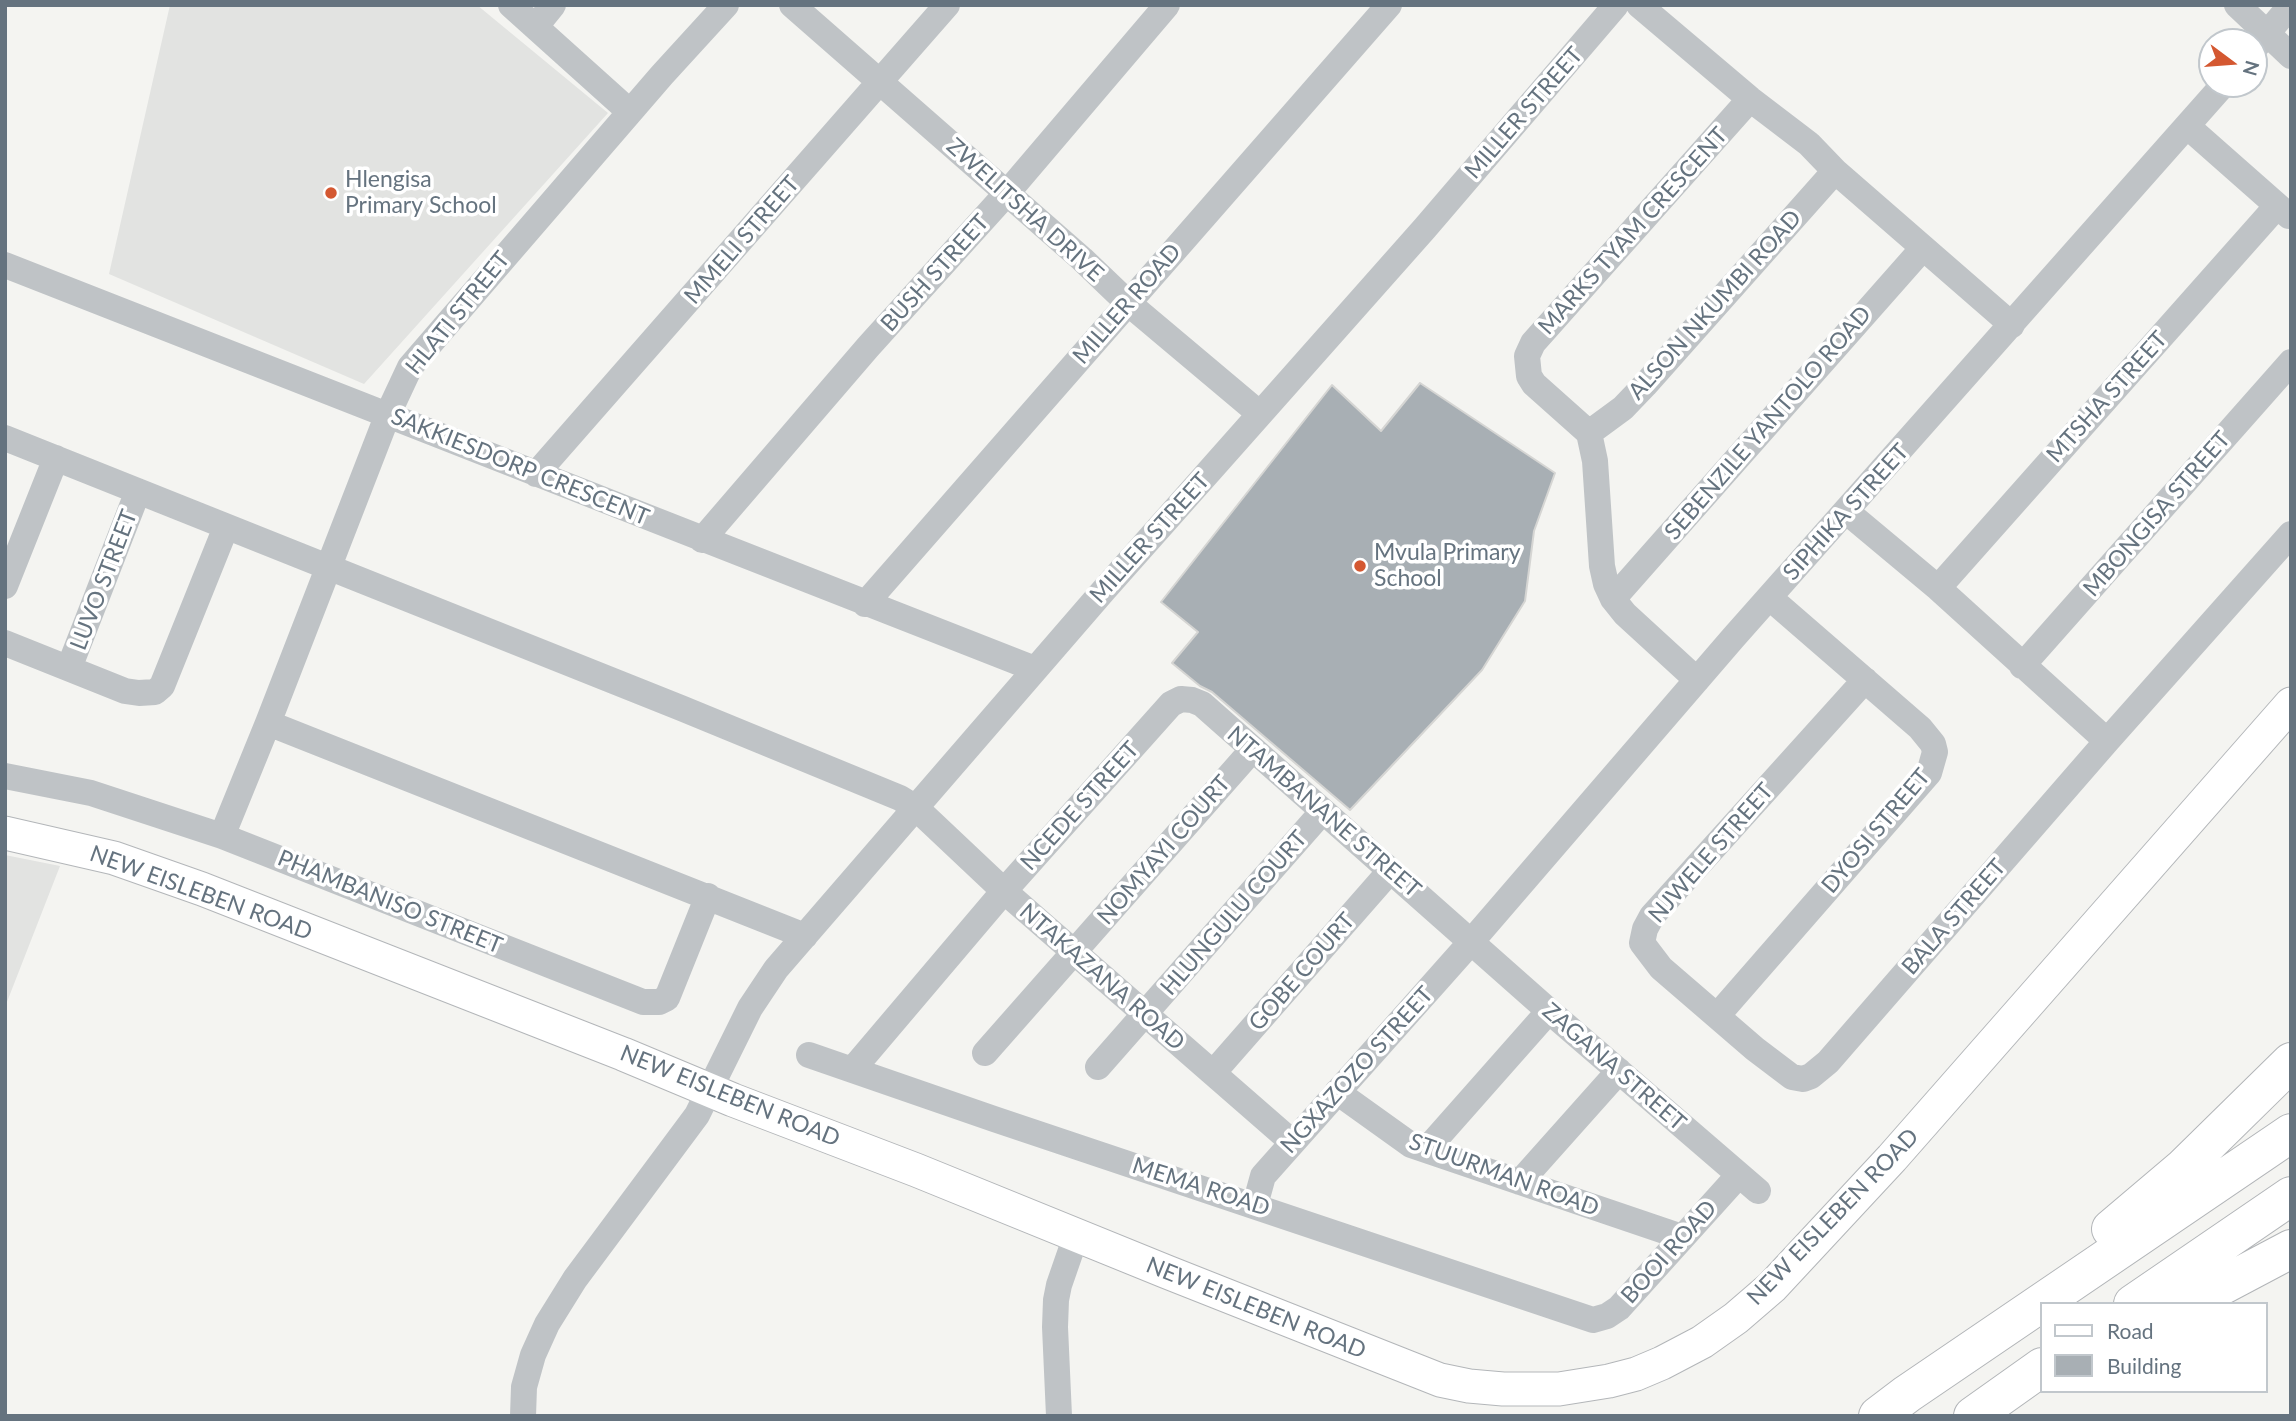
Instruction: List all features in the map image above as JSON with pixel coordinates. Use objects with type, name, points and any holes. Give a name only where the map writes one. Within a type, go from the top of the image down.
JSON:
[{"type":"highway","points":[[1955,1362],[2183,1168],[2291,1062]]},
{"type":"highway","points":[[2043,1302],[2291,1133]]},
{"type":"highway","points":[[2136,1302],[2291,1196]]},
{"type":"highway","points":[[2191,1302],[2291,1249]]},
{"type":"highway","points":[[1878,1416],[2040,1304]]},
{"type":"highway","points":[[1973,1416],[2040,1368]]},
{"type":"highway","points":[[2017,1416],[2050,1393]]},
{"type":"main road","name":"NEW EISLEBEN ROAD","points":[[5,833],[114,858],[202,889],[1451,1383],[1503,1389],[1559,1389],[1609,1381],[1649,1368],[1702,1342],[1735,1318],[1778,1280],[1858,1195],[2291,704]]},
{"type":"street","points":[[511,5],[630,112]]},
{"type":"street","points":[[536,26],[553,5]]},
{"type":"street","name":"HLATI STREET","points":[[222,836],[388,414],[410,367],[726,5]]},
{"type":"street","name":"ZWELITSHA DRIVE","points":[[792,5],[1128,303],[1260,414]]},
{"type":"street","name":"MMELI STREET","points":[[536,474],[947,5]]},
{"type":"street","name":"BUSH STREET","points":[[702,540],[868,347],[1007,194],[1167,5]]},
{"type":"street","name":"MILLER ROAD","points":[[865,604],[1389,5]]},
{"type":"street","name":"MILLER STREET","points":[[523,1416],[524,1387],[533,1355],[554,1312],[582,1269],[692,1122],[711,1091],[762,988],[1035,670],[1416,239],[1616,5]]},
{"type":"street","points":[[1639,5],[1750,100],[1809,144],[1835,170],[2012,325]]},
{"type":"street","points":[[2237,5],[2276,21],[2291,56]]},
{"type":"street","name":"SIPHIKA STREET","points":[[1471,942],[1697,680],[2212,98]]},
{"type":"street","name":"MARKS TYAM CRESCENT","points":[[1589,433],[1534,384],[1527,365],[1533,343],[1750,100]]},
{"type":"street","points":[[2187,126],[2284,211]]},
{"type":"street","name":"ALSON NKUMBI ROAD","points":[[1589,433],[1623,408],[1645,385],[1835,170]]},
{"type":"street","name":"MTSHA STREET","points":[[1938,588],[2284,211]]},
{"type":"street","name":"SEBENZILE YANTOLO ROAD","points":[[1613,599],[1923,248]]},
{"type":"street","name":"SAKKIESDORP CRESCENT","points":[[5,265],[1035,670]]},
{"type":"street","name":"MBONGISA STREET","points":[[2022,666],[2291,362]]},
{"type":"street","points":[[1589,433],[1595,461],[1602,566],[1606,584],[1613,599],[1625,614],[1697,680]]},
{"type":"street","points":[[5,438],[884,791],[916,808]]},
{"type":"street","points":[[5,586],[56,458]]},
{"type":"street","name":"LUVO STREET","points":[[69,668],[138,491]]},
{"type":"street","points":[[1846,512],[1938,588],[2107,741]]},
{"type":"street","points":[[5,643],[125,691],[155,692],[162,686],[226,527]]},
{"type":"street","name":"BALA STREET","points":[[1792,1077],[1803,1079],[1811,1076],[1828,1062],[2291,534]]},
{"type":"street","name":"DYOSI STREET","points":[[1717,1016],[1929,773],[1935,752],[1927,736],[1770,597]]},
{"type":"street","name":"NJWELE STREET","points":[[1792,1077],[1661,968],[1642,943],[1648,923],[1865,680]]},
{"type":"street","name":"NTAMBANANE STREET","points":[[1171,704],[1181,699],[1202,704],[1471,942]]},
{"type":"street","name":"NCEDE STREET","points":[[853,1069],[1004,891],[1171,704]]},
{"type":"street","points":[[268,723],[805,936]]},
{"type":"street","name":"NOMYAYI COURT","points":[[985,1053],[1253,749]]},
{"type":"street","name":"PHAMBANISO STREET","points":[[5,776],[91,793],[222,836],[643,1002],[659,1002],[667,998],[708,896]]},
{"type":"street","name":"NTAKAZANA ROAD","points":[[916,808],[1004,891],[1292,1142]]},
{"type":"street","name":"HLUNGULU COURT","points":[[1098,1067],[1323,811]]},
{"type":"street","name":"GOBE COURT","points":[[1213,1073],[1390,871]]},
{"type":"street","name":"ZAGANA STREET","points":[[1471,942],[1748,1183]]},
{"type":"street","name":"NGXAZOZO STREET","points":[[1255,1205],[1263,1176],[1471,942]]},
{"type":"street","points":[[1427,1149],[1549,1011]]},
{"type":"street","name":"MEMA ROAD","points":[[809,1055],[1593,1320]]},
{"type":"street","points":[[1520,1182],[1619,1071]]},
{"type":"street","name":"STUURMAN ROAD","points":[[1337,1092],[1411,1145],[1682,1237]]},
{"type":"street","name":"BOOI ROAD","points":[[1593,1320],[1607,1316],[1619,1308],[1682,1237],[1748,1183]]},
{"type":"street","points":[[1059,1416],[1056,1300],[1076,1236]]},
{"type":"shaded area","name":"Hlengisa Primary School","points":[[170,5],[477,5],[608,113],[364,384],[109,274]]},
{"type":"shaded area","points":[[5,855],[60,866],[5,1007]]},
{"type":"building","name":"Mvula Primary School","points":[[1420,383],[1555,473],[1534,531],[1525,601],[1482,670],[1350,810],[1212,692],[1200,686],[1172,663],[1198,632],[1161,602],[1332,385],[1381,431]]},
{"type":"place","name":"Hlengisa Primary School","points":[[331,193]]},
{"type":"place","name":"Mvula Primary School","points":[[1360,566]]}]
